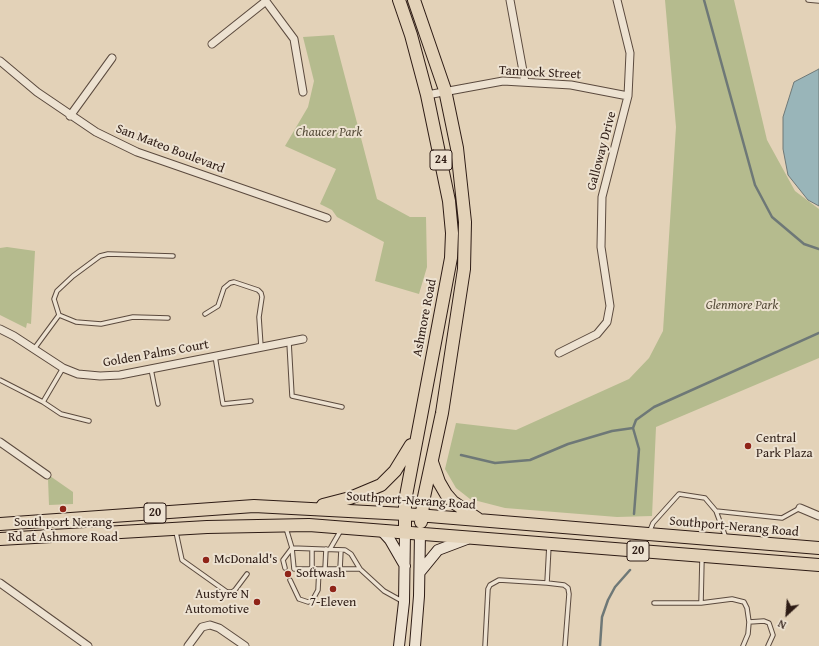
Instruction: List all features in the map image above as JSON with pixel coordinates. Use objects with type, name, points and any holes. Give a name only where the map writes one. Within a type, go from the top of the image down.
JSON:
[{"type":"main road","name":"Ashmore Road","points":[[399,0],[411,35],[427,95],[449,200],[452,233],[451,258],[416,437],[405,514],[404,602],[399,646]]},
{"type":"main road","name":"24","points":[[414,0],[445,90],[457,148],[463,199],[464,269],[442,413],[422,515],[420,533]]},
{"type":"main road","points":[[310,508],[350,498],[381,485],[401,463],[416,437]]},
{"type":"main road","points":[[432,461],[439,482],[446,494],[453,502],[480,520]]},
{"type":"main road","name":"Southport-Nerang Road","points":[[0,524],[254,506],[422,515],[819,548]]},
{"type":"main road","name":"20","points":[[0,539],[175,529],[285,525],[342,527],[702,557],[819,565]]},
{"type":"main road","points":[[381,530],[390,540],[405,566]]},
{"type":"main road","points":[[415,646],[420,572],[420,533]]},
{"type":"main road","points":[[420,572],[438,550],[472,537]]},
{"type":"street","points":[[510,0],[525,82]]},
{"type":"street","name":"Galloway Drive","points":[[559,353],[597,334],[607,322],[610,306],[601,247],[602,197],[611,156],[628,96],[630,53],[617,0]]},
{"type":"street","points":[[212,44],[266,1],[294,39],[303,92]]},
{"type":"street","points":[[70,116],[112,58]]},
{"type":"street","name":"San Mateo Boulevard","points":[[0,61],[70,116],[96,132],[137,152],[327,218]]},
{"type":"street","name":"Tannock Street","points":[[427,95],[445,90],[503,81],[571,85],[628,96]]},
{"type":"street","name":"Golden Palms Court","points":[[0,329],[14,336],[63,368],[78,374],[100,376],[120,375],[303,339]]},
{"type":"street","points":[[0,442],[47,475]]},
{"type":"street","points":[[800,508],[819,516]]},
{"type":"street","points":[[0,583],[88,646]]},
{"type":"street","points":[[188,646],[202,627],[210,625],[219,628],[245,646]]},
{"type":"lane","points":[[808,0],[819,2]]},
{"type":"lane","points":[[168,318],[132,317],[101,324],[76,322],[59,315],[54,304],[54,299],[57,291],[88,263],[100,256],[108,254],[173,256]]},
{"type":"lane","points":[[205,314],[218,306],[224,288],[230,283],[234,282],[258,290],[262,297],[259,317],[261,347]]},
{"type":"lane","points":[[34,349],[59,315]]},
{"type":"lane","points":[[289,342],[292,396],[342,407]]},
{"type":"lane","points":[[215,356],[223,404],[251,401]]},
{"type":"lane","points":[[43,402],[63,368]]},
{"type":"lane","points":[[151,369],[158,404]]},
{"type":"lane","points":[[0,380],[43,402],[61,414],[89,421]]},
{"type":"lane","points":[[649,534],[653,523],[679,494],[705,498],[716,511],[727,540]]},
{"type":"lane","points":[[716,511],[782,518],[800,508]]},
{"type":"lane","points":[[285,525],[292,548],[294,569],[360,569]]},
{"type":"lane","points":[[325,569],[328,549],[342,527]]},
{"type":"lane","points":[[175,529],[182,560],[228,592],[236,590],[247,574]]},
{"type":"lane","points":[[547,583],[549,544]]},
{"type":"lane","points":[[292,548],[347,551],[351,554],[360,569],[384,591],[404,602]]},
{"type":"lane","points":[[285,568],[283,560],[292,548]]},
{"type":"lane","points":[[312,549],[312,569]]},
{"type":"lane","points":[[340,569],[341,550]]},
{"type":"lane","points":[[701,603],[702,557]]},
{"type":"lane","points":[[290,580],[300,599],[308,602],[312,601],[318,590],[318,569]]},
{"type":"lane","points":[[485,646],[488,589],[490,585],[499,580],[564,585],[569,590],[565,646]]},
{"type":"lane","points":[[654,603],[701,603],[732,599],[744,602],[747,608],[749,622],[748,634],[743,646]]},
{"type":"lane","points":[[749,622],[761,620],[769,623],[773,635],[768,646]]},
{"type":"green space","name":"Glenmore Park","points":[[665,0],[734,0],[767,140],[795,191],[819,209],[819,358],[656,427],[652,516],[617,517],[505,508],[470,499],[456,488],[445,469],[456,423],[516,430],[629,379],[649,358],[663,331],[676,127]]},
{"type":"green space","name":"Chaucer Park","points":[[334,35],[377,199],[410,217],[426,217],[427,267],[419,294],[375,281],[384,242],[337,217],[332,210],[320,204],[336,169],[285,146],[308,107],[314,81],[303,37]]},
{"type":"green space","points":[[7,247],[35,251],[31,324],[27,323],[26,328],[0,315],[0,248]]},
{"type":"green space","points":[[50,476],[73,492],[73,504],[49,505],[48,479]]},
{"type":"water","points":[[819,69],[819,206],[808,200],[788,175],[783,149],[783,117],[794,82]]},
{"type":"waterway","points":[[704,0],[755,185],[772,217],[804,244],[819,249]]},
{"type":"waterway","points":[[634,514],[639,449],[633,428],[636,420],[654,407],[819,333]]},
{"type":"waterway","points":[[461,455],[495,463],[530,460],[568,444],[612,431],[633,428]]},
{"type":"waterway","points":[[600,646],[602,617],[608,600],[615,587],[630,570]]},
{"type":"place","name":"Central Park Plaza","points":[[748,446]]},
{"type":"place","name":"Southport Nerang Rd at Ashmore Road","points":[[63,509]]},
{"type":"place","name":"McDonald's","points":[[206,560]]},
{"type":"place","name":"Softwash","points":[[288,574]]},
{"type":"place","name":"7-Eleven","points":[[333,589]]},
{"type":"place","name":"Austyre N Automotive","points":[[257,602]]}]
